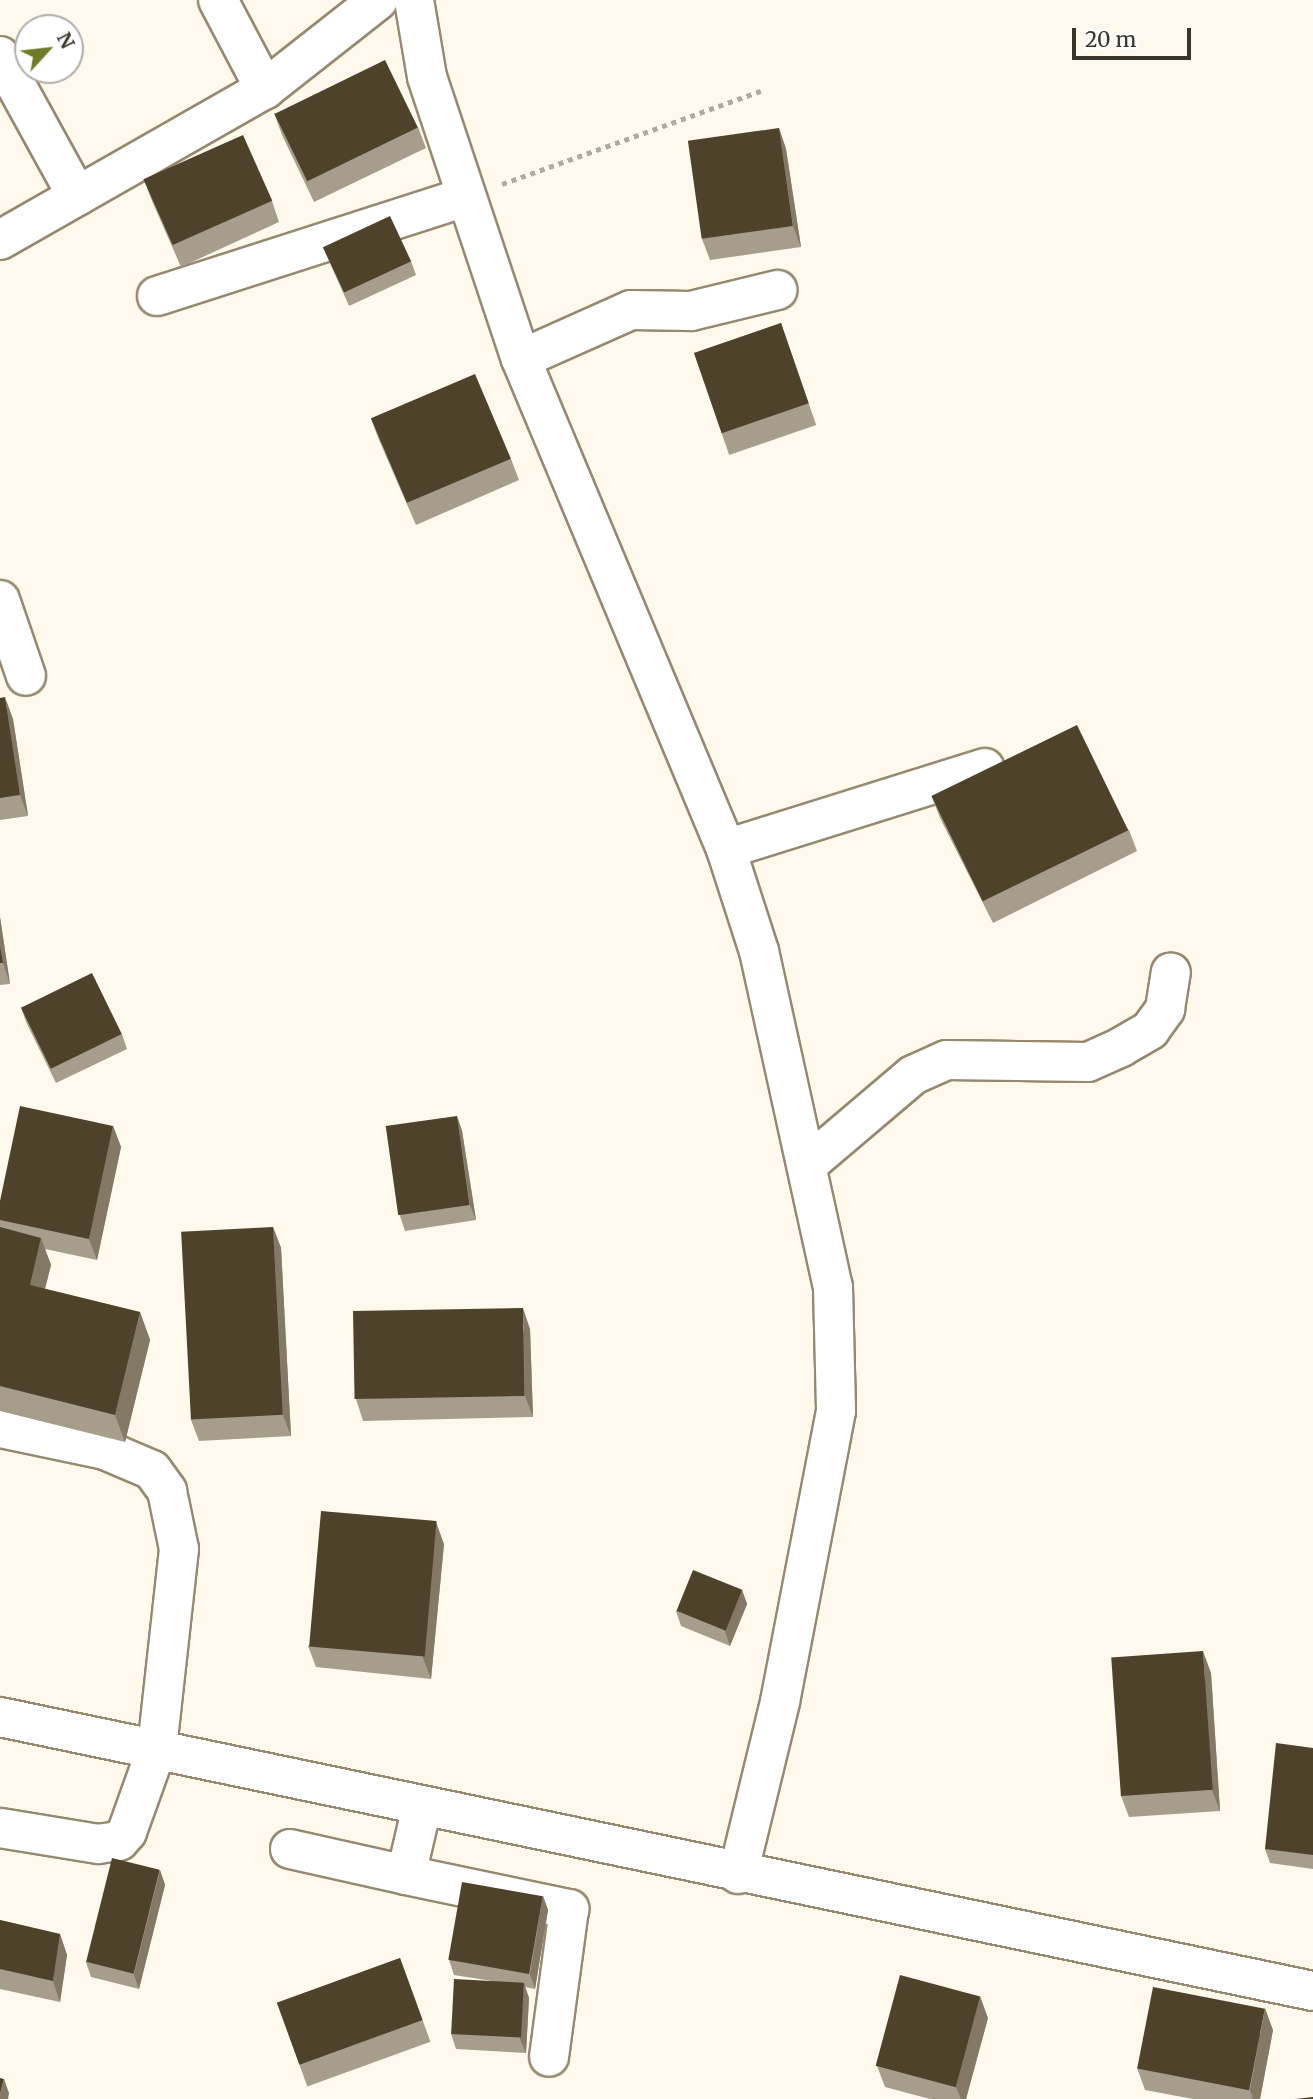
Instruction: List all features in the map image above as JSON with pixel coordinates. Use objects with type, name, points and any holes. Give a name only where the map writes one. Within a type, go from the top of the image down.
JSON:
[{"type":"main road","points":[[218,0],[265,89]]},
{"type":"main road","points":[[0,240],[265,89],[378,0]]},
{"type":"main road","points":[[414,0],[427,77],[521,359],[726,849],[759,951],[833,1287],[836,1411],[780,1702],[738,1874]]},
{"type":"main road","points":[[0,56],[77,196]]},
{"type":"main road","points":[[157,296],[466,197]]},
{"type":"main road","points":[[521,359],[631,310],[691,311],[778,290]]},
{"type":"main road","points":[[0,600],[26,677]]},
{"type":"main road","points":[[726,849],[985,768]]},
{"type":"main road","points":[[807,1165],[913,1075],[947,1060],[1088,1062],[1121,1047],[1150,1030],[1165,1009],[1171,972]]},
{"type":"main road","points":[[0,1428],[128,1457],[152,1470],[167,1491],[179,1549],[157,1748],[132,1822],[119,1841],[97,1844],[0,1828]]},
{"type":"main road","points":[[0,1717],[157,1748],[738,1874],[1313,1991]]},
{"type":"main road","points":[[406,1875],[422,1806]]},
{"type":"main road","points":[[290,1849],[569,1909],[549,2057]]},
{"type":"path","points":[[466,197],[761,91]]},
{"type":"building","points":[[385,60],[418,127],[307,181],[274,114]]},
{"type":"building","points":[[779,128],[793,226],[702,239],[688,141]]},
{"type":"building","points":[[243,135],[272,201],[173,245],[143,179]]},
{"type":"building","points":[[390,216],[411,261],[344,293],[323,247]]},
{"type":"building","points":[[781,323],[809,403],[722,433],[694,353]]},
{"type":"building","points":[[475,374],[511,459],[407,503],[371,418]]},
{"type":"building","points":[[5,697],[20,795],[0,798],[0,698]]},
{"type":"building","points":[[1077,725],[1128,830],[983,901],[931,796]]},
{"type":"building","points":[[92,973],[122,1034],[51,1069],[21,1008]]},
{"type":"building","points":[[20,1106],[113,1126],[89,1239],[0,1220],[0,1201]]},
{"type":"building","points":[[457,1116],[470,1205],[398,1215],[386,1126]]},
{"type":"building","points":[[0,1227],[41,1238],[30,1285],[140,1312],[115,1415],[0,1386]]},
{"type":"building","points":[[273,1227],[283,1415],[191,1420],[181,1232]]},
{"type":"building","points":[[523,1308],[525,1396],[355,1399],[353,1311]]},
{"type":"building","points":[[321,1511],[437,1521],[425,1657],[309,1646]]},
{"type":"building","points":[[693,1570],[742,1590],[726,1631],[677,1611]]},
{"type":"building","points":[[1203,1651],[1213,1790],[1121,1796],[1111,1657]]},
{"type":"building","points":[[1276,1743],[1313,1748],[1313,1855],[1265,1849]]},
{"type":"building","points":[[112,1858],[160,1870],[134,1974],[86,1962]]},
{"type":"building","points":[[462,1882],[543,1896],[529,1974],[448,1960]]},
{"type":"building","points":[[0,1920],[60,1934],[53,1981],[0,1969]]},
{"type":"building","points":[[400,1958],[423,2020],[299,2065],[277,2003]]},
{"type":"building","points":[[900,1975],[980,1996],[956,2087],[876,2066]]},
{"type":"building","points":[[454,1979],[524,1983],[521,2038],[451,2034]]},
{"type":"building","points":[[1153,1987],[1265,2009],[1249,2090],[1137,2068]]},
{"type":"building","points":[[0,2078],[4,2079],[0,2094]]}]
